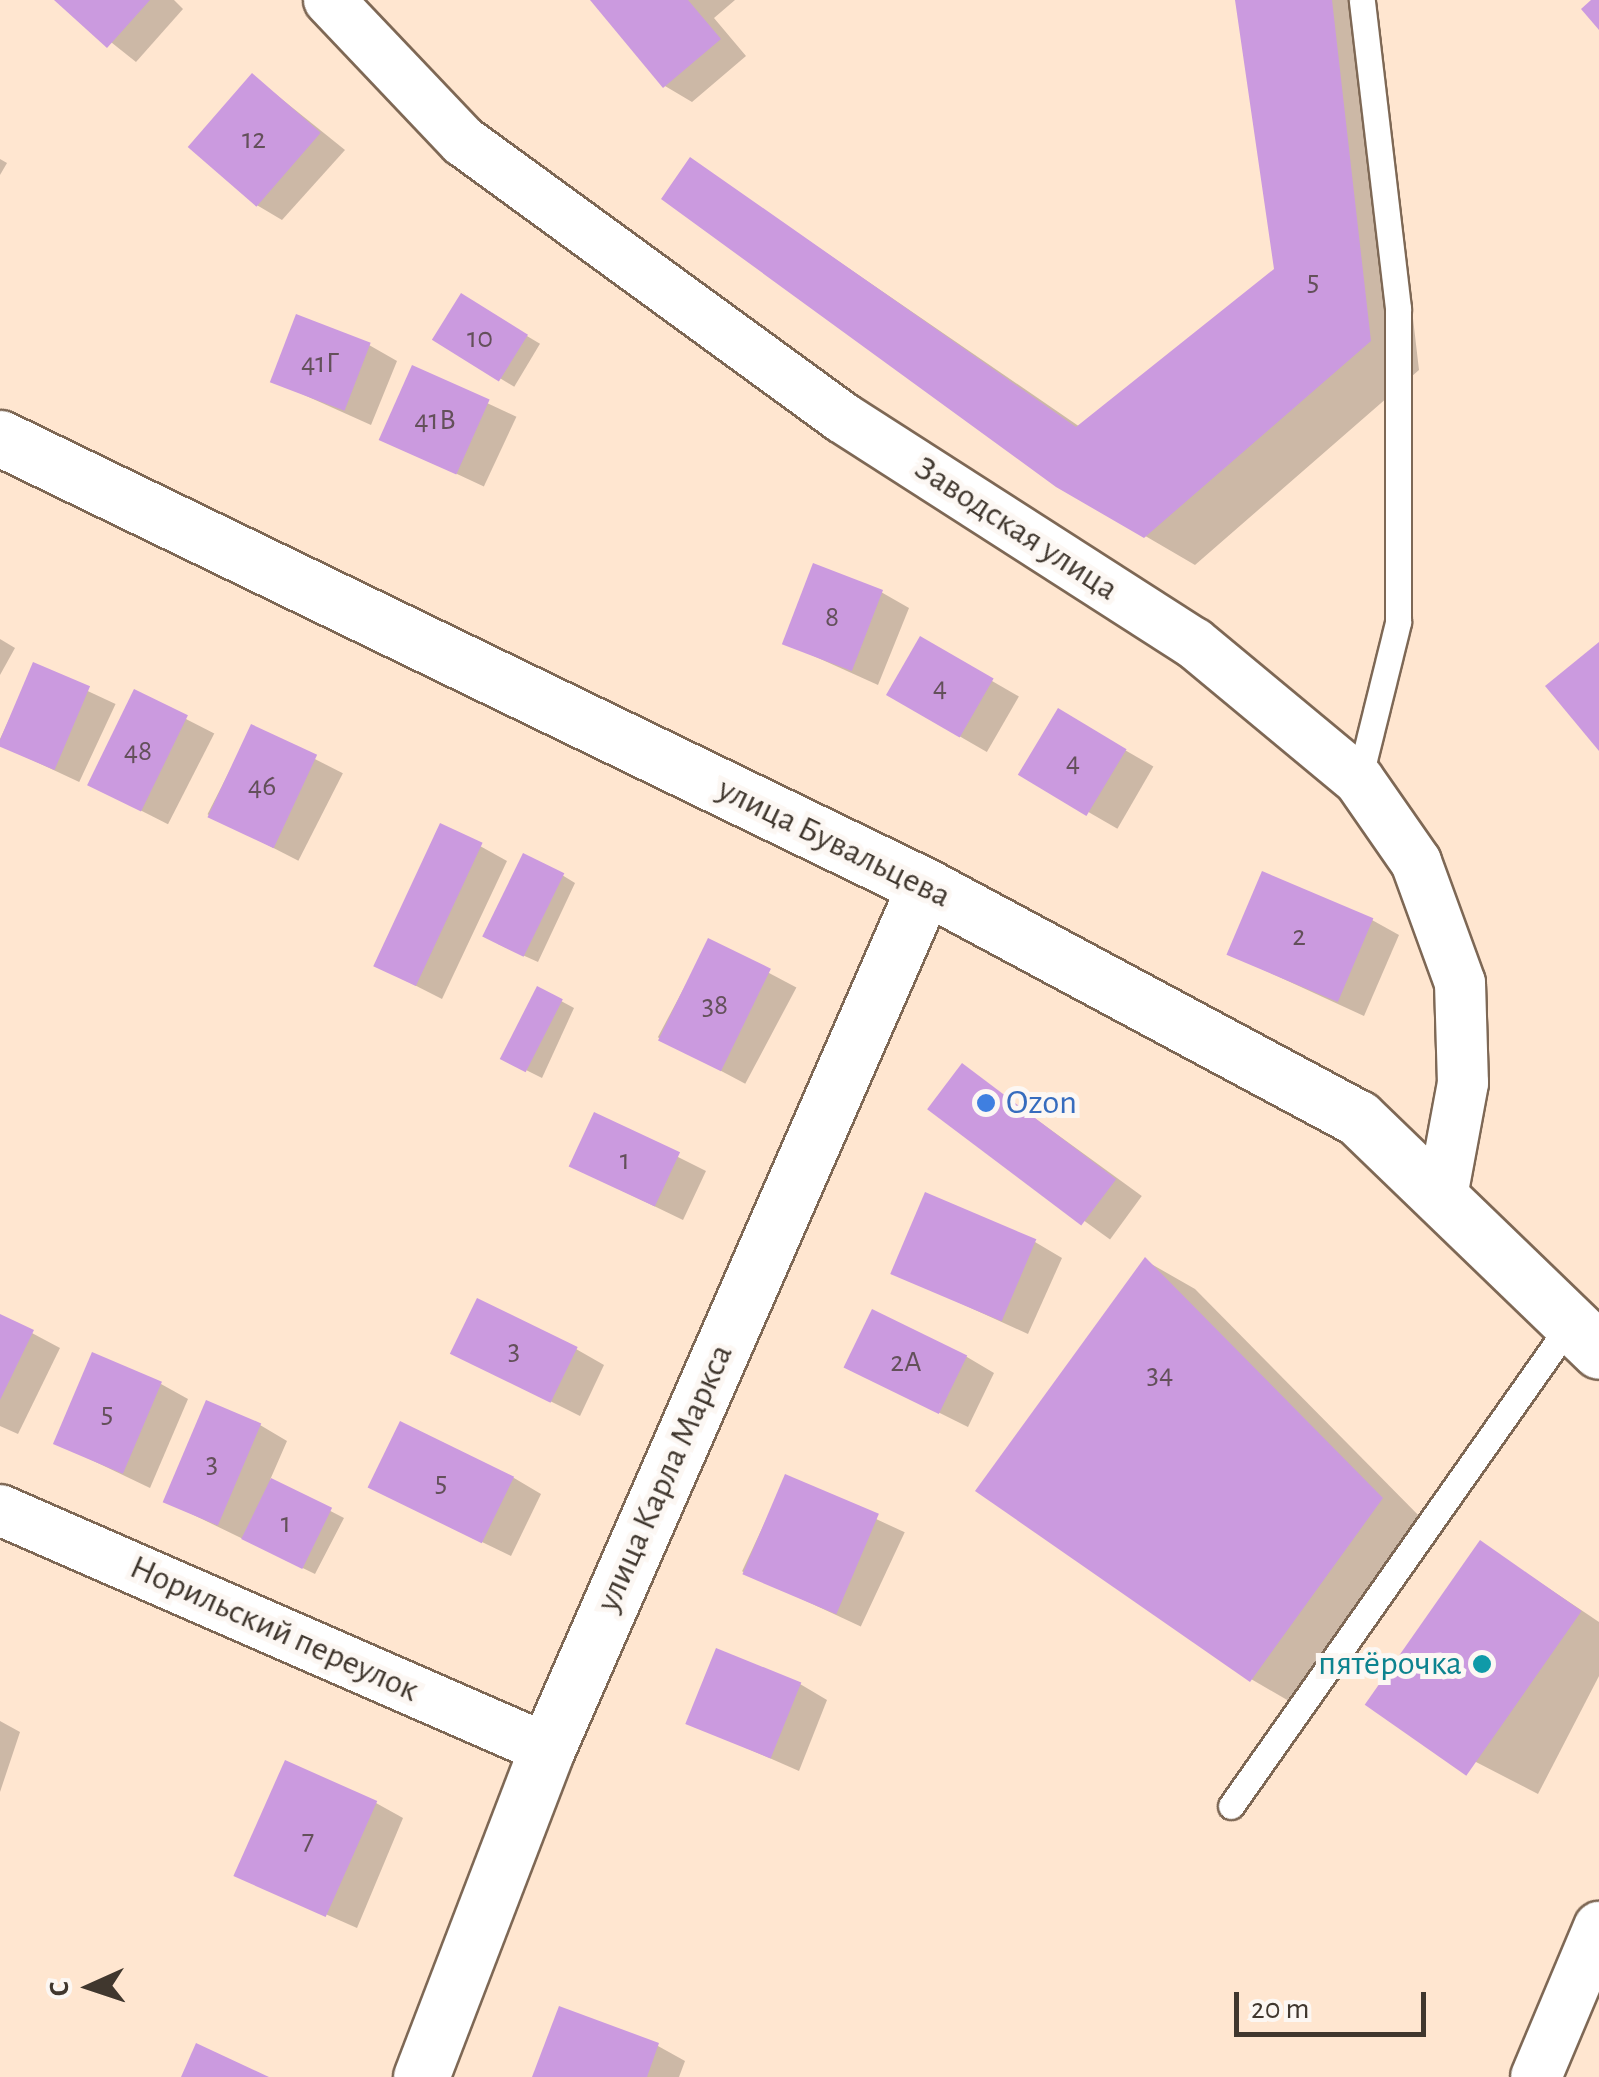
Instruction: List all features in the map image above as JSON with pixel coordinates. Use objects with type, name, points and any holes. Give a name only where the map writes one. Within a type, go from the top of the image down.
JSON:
[{"type":"main road","name":"улица Бувальцева","points":[[0,438],[925,886],[1358,1118],[1587,1335]]},
{"type":"main road","name":"улица Карла Маркса","points":[[421,2077],[547,1748],[925,886]]},
{"type":"street","name":"Заводская улица","points":[[330,0],[463,140],[844,418],[1194,643],[1359,780],[1416,862],[1460,983],[1463,1083],[1442,1196]]},
{"type":"street","name":"Норильский переулок","points":[[0,1510],[547,1748]]},
{"type":"street","points":[[1536,2077],[1599,1927]]},
{"type":"lane","points":[[1359,780],[1398,622],[1398,308],[1362,0]]},
{"type":"lane","points":[[1231,1806],[1587,1335]]},
{"type":"building","points":[[54,0],[150,0],[107,48]]},
{"type":"building","points":[[590,0],[688,0],[721,39],[663,88]]},
{"type":"building","points":[[1235,0],[1332,0],[1371,341],[1144,538],[1056,487],[661,199],[690,157],[1076,427],[1274,269]]},
{"type":"building","points":[[1591,0],[1599,0],[1599,30],[1581,9]]},
{"type":"building","points":[[252,73],[321,133],[256,207],[188,147]]},
{"type":"building","points":[[461,293],[528,335],[499,382],[432,340]]},
{"type":"building","points":[[296,314],[371,343],[345,411],[270,382]]},
{"type":"building","points":[[412,365],[490,400],[456,474],[379,440]]},
{"type":"building","points":[[813,563],[883,590],[852,671],[782,644]]},
{"type":"building","points":[[920,636],[994,678],[960,737],[886,695]]},
{"type":"building","points":[[1599,642],[1599,751],[1545,686]]},
{"type":"building","points":[[33,662],[90,686],[55,770],[0,747]]},
{"type":"building","points":[[134,689],[188,715],[141,811],[87,785]]},
{"type":"building","points":[[1058,708],[1127,749],[1086,816],[1018,775]]},
{"type":"building","points":[[251,724],[317,755],[274,848],[207,817]]},
{"type":"building","points":[[440,823],[483,843],[416,986],[373,966]]},
{"type":"building","points":[[523,853],[564,873],[524,957],[482,937]]},
{"type":"building","points":[[1262,871],[1373,918],[1338,1002],[1226,955]]},
{"type":"building","points":[[708,938],[771,969],[721,1071],[658,1040]]},
{"type":"building","points":[[537,986],[563,999],[526,1072],[500,1059]]},
{"type":"building","points":[[962,1063],[1116,1179],[1081,1225],[927,1109]]},
{"type":"building","points":[[594,1112],[680,1152],[655,1207],[569,1166]]},
{"type":"building","points":[[925,1192],[1036,1239],[1002,1321],[890,1274]]},
{"type":"building","points":[[1145,1257],[1383,1498],[1250,1682],[975,1491]]},
{"type":"building","points":[[477,1298],[578,1347],[550,1403],[450,1354]]},
{"type":"building","points":[[872,1309],[967,1355],[939,1414],[844,1367]]},
{"type":"building","points":[[0,1314],[34,1330],[0,1400]]},
{"type":"building","points":[[92,1352],[162,1382],[123,1474],[53,1444]]},
{"type":"building","points":[[206,1400],[261,1423],[218,1526],[163,1502]]},
{"type":"building","points":[[400,1421],[514,1477],[482,1543],[368,1488]]},
{"type":"building","points":[[785,1474],[879,1514],[836,1614],[742,1574]]},
{"type":"building","points":[[271,1478],[332,1508],[302,1569],[241,1539]]},
{"type":"building","name":"пятёрочка","points":[[1480,1540],[1582,1611],[1466,1776],[1365,1705]]},
{"type":"building","points":[[716,1648],[801,1682],[771,1758],[685,1724]]},
{"type":"building","points":[[285,1760],[377,1801],[326,1917],[233,1876]]},
{"type":"building","points":[[559,2006],[659,2043],[647,2077],[532,2077]]},
{"type":"building","points":[[196,2043],[269,2077],[181,2077]]},
{"type":"place","name":"Ozon","points":[[986,1103]]},
{"type":"place","name":"пятёрочка","points":[[1482,1664]]}]
